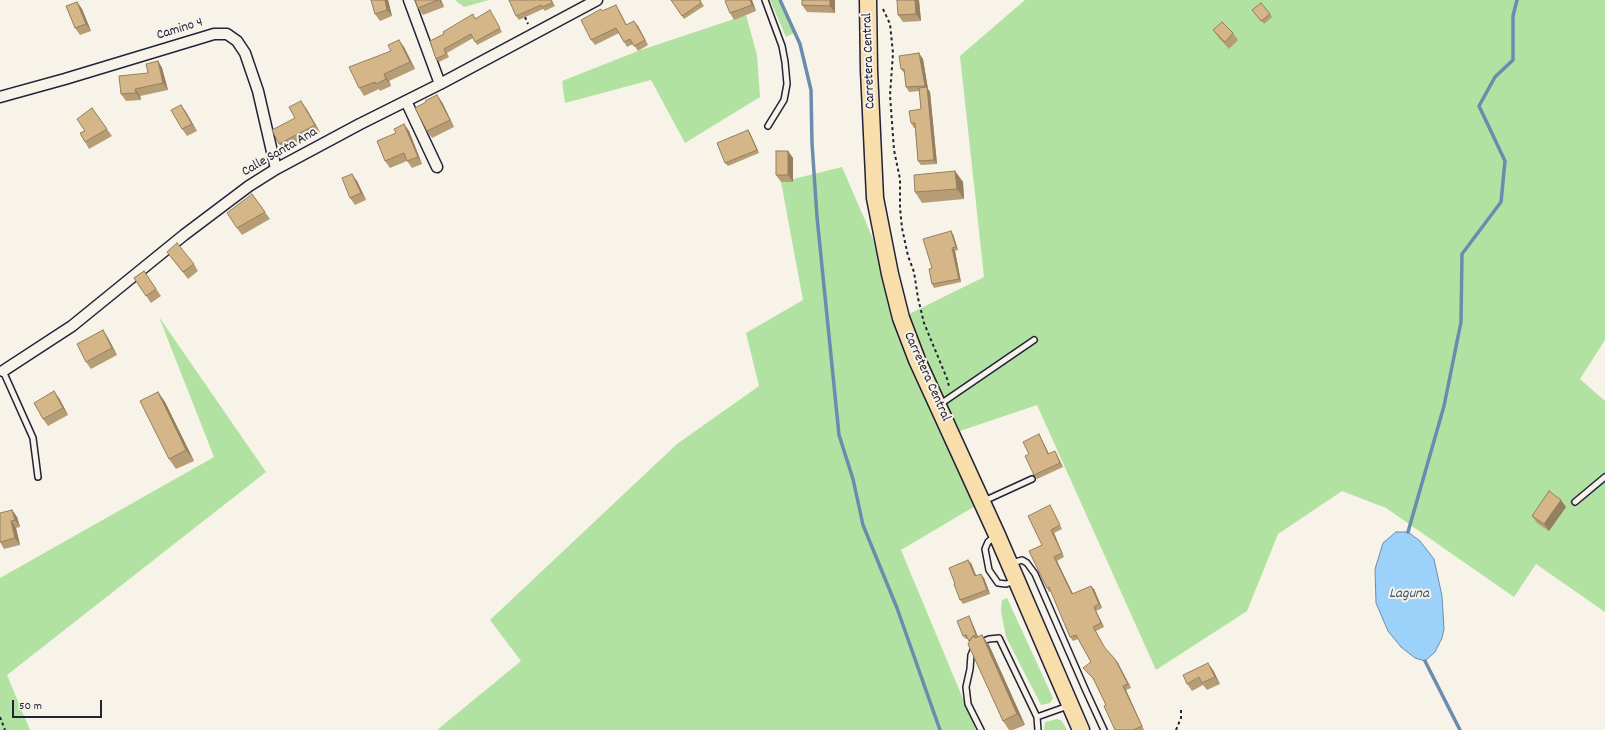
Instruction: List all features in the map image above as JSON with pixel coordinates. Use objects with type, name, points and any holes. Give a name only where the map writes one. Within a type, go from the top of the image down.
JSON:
[{"type":"highway","name":"Carretera Central","points":[[875,3],[869,70],[876,198],[890,274],[901,318],[917,360],[997,534],[1081,730]]},
{"type":"street","points":[[410,0],[440,84]]},
{"type":"street","name":"Calle Santa Ana","points":[[3,371],[72,326],[190,231],[249,186],[276,169],[360,124],[440,84],[593,1]]},
{"type":"street","name":"Camino 4","points":[[0,97],[214,34],[227,34],[237,41],[246,54],[258,91],[276,169]]},
{"type":"street","points":[[406,101],[437,167]]},
{"type":"lane","points":[[765,0],[782,46],[787,84],[784,100],[768,126]]},
{"type":"lane","points":[[938,404],[1034,340]]},
{"type":"lane","points":[[3,371],[33,438],[38,477]]},
{"type":"lane","points":[[1575,502],[1605,477]]},
{"type":"lane","points":[[982,502],[1032,479]]},
{"type":"lane","points":[[997,534],[988,542],[985,549],[989,570],[998,583],[1006,584],[1017,581]]},
{"type":"lane","points":[[1009,563],[1022,560],[1027,563],[1035,574],[1103,729]]},
{"type":"lane","points":[[981,730],[968,704],[966,687],[971,655],[976,644],[989,639],[999,638],[1037,717],[1038,730]]},
{"type":"lane","points":[[1037,717],[1070,705]]},
{"type":"path","points":[[875,3],[890,24],[893,54],[890,96],[894,150],[900,179],[902,228],[908,256],[914,272],[924,324],[948,381],[948,394],[938,404]]},
{"type":"path","points":[[1176,730],[1181,718],[1182,710]]},
{"type":"path","points":[[0,717],[5,730]]},
{"type":"green space","points":[[455,0],[489,0],[464,7]]},
{"type":"green space","points":[[770,0],[778,0],[794,33],[786,37]]},
{"type":"green space","points":[[1025,0],[1605,0],[1605,340],[1580,379],[1605,401],[1605,612],[1536,564],[1514,597],[1386,508],[1342,491],[1278,534],[1247,611],[1156,670],[1037,405],[954,433],[982,502],[901,550],[976,730],[437,730],[521,661],[490,620],[677,444],[759,386],[746,333],[803,300],[781,182],[842,167],[871,234],[901,318],[984,277],[960,56]]},
{"type":"green space","points":[[746,15],[757,55],[760,97],[685,143],[651,80],[565,103],[562,81],[638,51]]},
{"type":"green space","points":[[159,317],[266,472],[7,675],[30,730],[0,730],[0,578],[214,457]]},
{"type":"green space","points":[[1007,598],[1053,698],[1050,703],[1041,705],[1006,637],[1001,611],[1002,600]]},
{"type":"green space","points":[[1057,719],[1062,721],[1067,730],[1044,730],[1045,722]]},
{"type":"water","name":"Laguna","points":[[1396,532],[1408,532],[1420,541],[1434,559],[1442,596],[1444,629],[1442,638],[1435,652],[1425,661],[1415,658],[1401,647],[1388,631],[1376,603],[1375,569],[1383,543]]},
{"type":"building","points":[[371,0],[385,0],[387,10],[375,14]]},
{"type":"building","points":[[415,0],[438,0],[418,8]]},
{"type":"building","points":[[509,0],[551,0],[552,3],[542,7],[541,5],[516,16]]},
{"type":"building","points":[[671,0],[700,0],[701,3],[682,16]]},
{"type":"building","points":[[750,0],[752,5],[730,13],[725,1]]},
{"type":"building","points":[[802,0],[830,0],[830,6],[802,5]]},
{"type":"building","points":[[897,0],[915,0],[916,14],[898,15]]},
{"type":"building","points":[[77,2],[86,24],[75,28],[66,6]]},
{"type":"building","points":[[1261,3],[1270,14],[1261,21],[1252,10]]},
{"type":"building","points":[[616,5],[626,25],[634,21],[645,40],[634,46],[630,39],[624,42],[616,28],[591,40],[581,20],[601,9],[602,11]]},
{"type":"building","points":[[490,10],[500,28],[475,42],[471,34],[444,49],[446,54],[436,59],[430,41],[444,34],[443,32],[473,14],[475,19]]},
{"type":"building","points":[[1222,22],[1233,33],[1225,42],[1213,30]]},
{"type":"building","points":[[399,40],[410,62],[384,74],[386,79],[376,84],[375,82],[359,88],[349,67],[391,51],[388,45]]},
{"type":"building","points":[[919,53],[925,86],[906,87],[904,69],[901,69],[899,56]]},
{"type":"building","points":[[158,61],[163,83],[135,89],[136,93],[121,94],[119,76],[148,73],[146,64]]},
{"type":"building","points":[[927,87],[934,160],[918,161],[915,123],[911,123],[909,111],[921,109],[919,88]]},
{"type":"building","points":[[437,95],[450,120],[427,131],[415,108]]},
{"type":"building","points":[[301,101],[315,125],[279,144],[272,130],[295,118],[289,107]]},
{"type":"building","points":[[181,105],[192,124],[182,129],[171,110]]},
{"type":"building","points":[[92,108],[107,129],[85,142],[80,133],[85,131],[77,119]]},
{"type":"building","points":[[404,124],[418,157],[407,161],[404,153],[385,161],[377,141],[396,133],[394,129]]},
{"type":"building","points":[[748,130],[757,150],[725,163],[717,143]]},
{"type":"building","points":[[776,151],[788,151],[788,175],[776,175]]},
{"type":"building","points":[[955,171],[957,189],[915,192],[914,175]]},
{"type":"building","points":[[352,174],[361,193],[350,198],[342,178]]},
{"type":"building","points":[[252,194],[265,212],[237,228],[227,213]]},
{"type":"building","points":[[951,231],[956,247],[952,248],[959,279],[932,284],[929,269],[932,268],[923,239]]},
{"type":"building","points":[[177,243],[194,264],[183,272],[167,252]]},
{"type":"building","points":[[144,271],[156,289],[146,296],[134,278]]},
{"type":"building","points":[[103,330],[112,348],[86,362],[77,344]]},
{"type":"building","points":[[54,391],[63,408],[43,419],[34,403]]},
{"type":"building","points":[[158,392],[186,450],[169,459],[140,401]]},
{"type":"building","points":[[1039,434],[1048,454],[1055,451],[1060,463],[1034,475],[1025,456],[1029,454],[1023,442]]},
{"type":"building","points":[[1549,491],[1561,500],[1544,524],[1532,516]]},
{"type":"building","points":[[1050,505],[1060,525],[1051,530],[1062,553],[1054,557],[1072,594],[1091,586],[1099,604],[1094,607],[1101,623],[1093,627],[1105,648],[1115,659],[1128,684],[1123,686],[1142,726],[1133,730],[1115,730],[1104,706],[1106,705],[1093,678],[1083,668],[1091,662],[1076,635],[1070,637],[1049,587],[1047,588],[1029,551],[1042,545],[1028,516]]},
{"type":"building","points":[[12,510],[15,520],[11,521],[15,538],[0,542],[0,513]]},
{"type":"building","points":[[968,560],[975,576],[981,574],[987,590],[960,600],[949,568]]},
{"type":"building","points":[[969,616],[976,635],[969,641],[966,635],[963,636],[957,621]]},
{"type":"building","points":[[982,635],[1017,714],[1003,721],[968,644],[972,637],[974,636],[975,638]]},
{"type":"building","points":[[1208,663],[1215,677],[1202,683],[1199,677],[1187,684],[1183,675]]},
{"type":"waterway","points":[[780,0],[800,44],[811,90],[812,143],[817,217],[839,435],[853,479],[863,525],[897,608],[940,730]]},
{"type":"waterway","points":[[1408,532],[1444,406],[1461,322],[1462,254],[1501,202],[1505,161],[1479,106],[1495,77],[1513,60],[1513,16],[1517,0]]},
{"type":"waterway","points":[[1425,661],[1460,730]]}]
